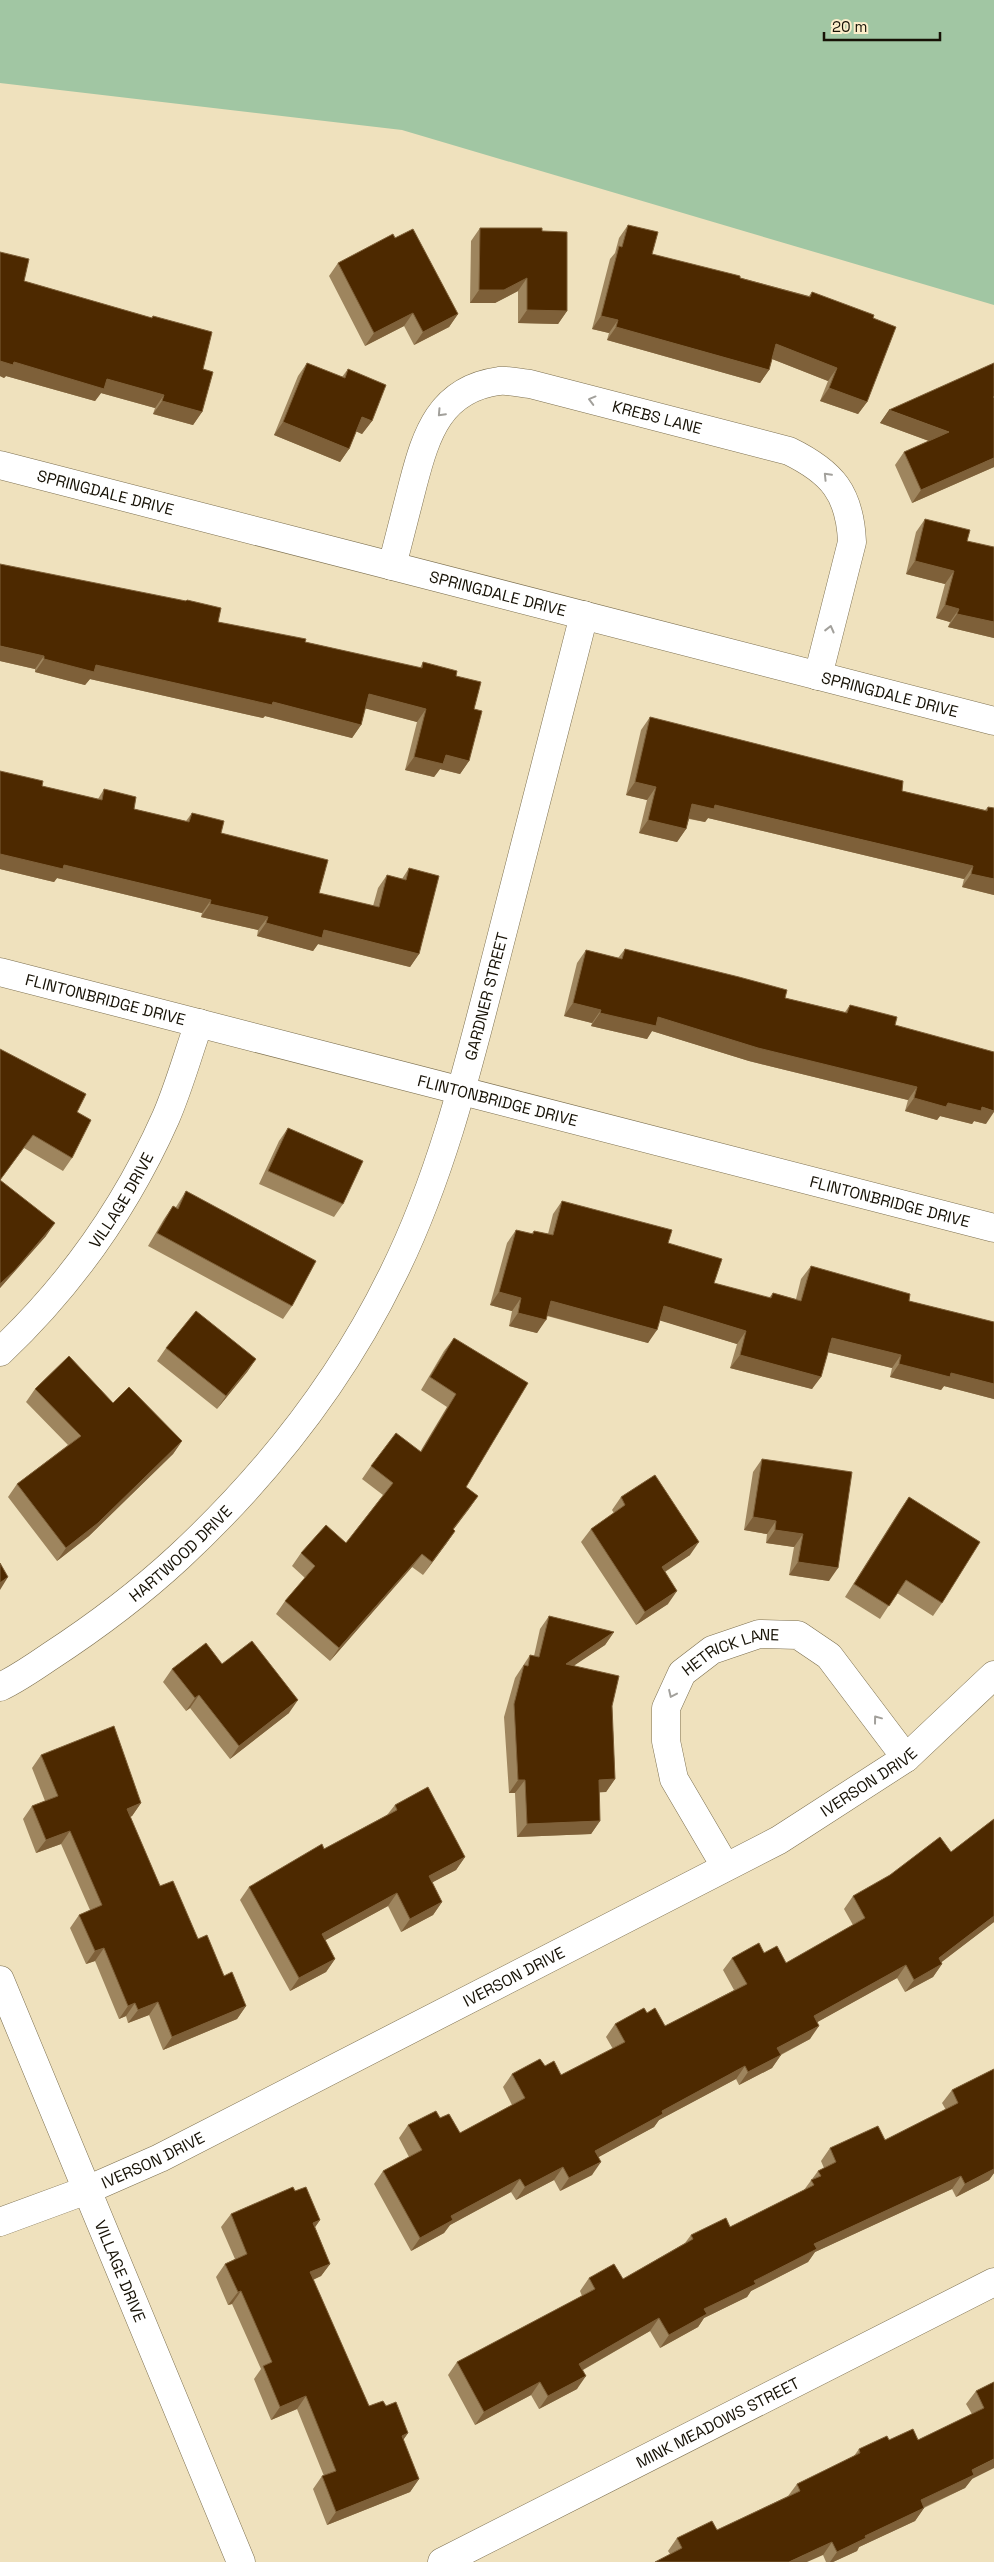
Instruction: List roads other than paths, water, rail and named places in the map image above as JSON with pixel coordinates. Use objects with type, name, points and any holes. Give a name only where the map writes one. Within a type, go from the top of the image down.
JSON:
[{"type":"street","name":"KREBS LANE","points":[[392,566],[423,445],[436,417],[458,397],[478,386],[501,381],[530,384],[789,451],[812,462],[828,474],[847,505],[851,522],[852,542],[818,676]]},
{"type":"street","name":"SPRINGDALE DRIVE","points":[[0,465],[994,721]]},
{"type":"street","name":"GARDNER STREET","points":[[328,1384],[344,1362],[393,1275],[432,1184],[462,1091],[584,615]]},
{"type":"street","name":"FLINTONBRIDGE DRIVE","points":[[0,972],[994,1228]]},
{"type":"street","name":"VILLAGE DRIVE","points":[[0,1352],[38,1316],[86,1257],[131,1189],[167,1116],[199,1023]]},
{"type":"street","name":"HARTWOOD DRIVE","points":[[0,1688],[93,1629],[150,1584],[223,1516],[287,1442],[328,1384]]},
{"type":"street","name":"HETRICK LANE","points":[[725,1866],[674,1779],[666,1741],[666,1708],[682,1673],[712,1650],[759,1634],[798,1635],[829,1656],[906,1758]]},
{"type":"street","name":"IVERSON DRIVE","points":[[0,2222],[87,2190],[169,2153],[725,1866],[779,1840],[906,1758],[994,1675]]},
{"type":"street","name":"VILLAGE DRIVE","points":[[0,1980],[241,2562]]},
{"type":"street","name":"MINK MEADOWS STREET","points":[[442,2562],[994,2282]]}]
